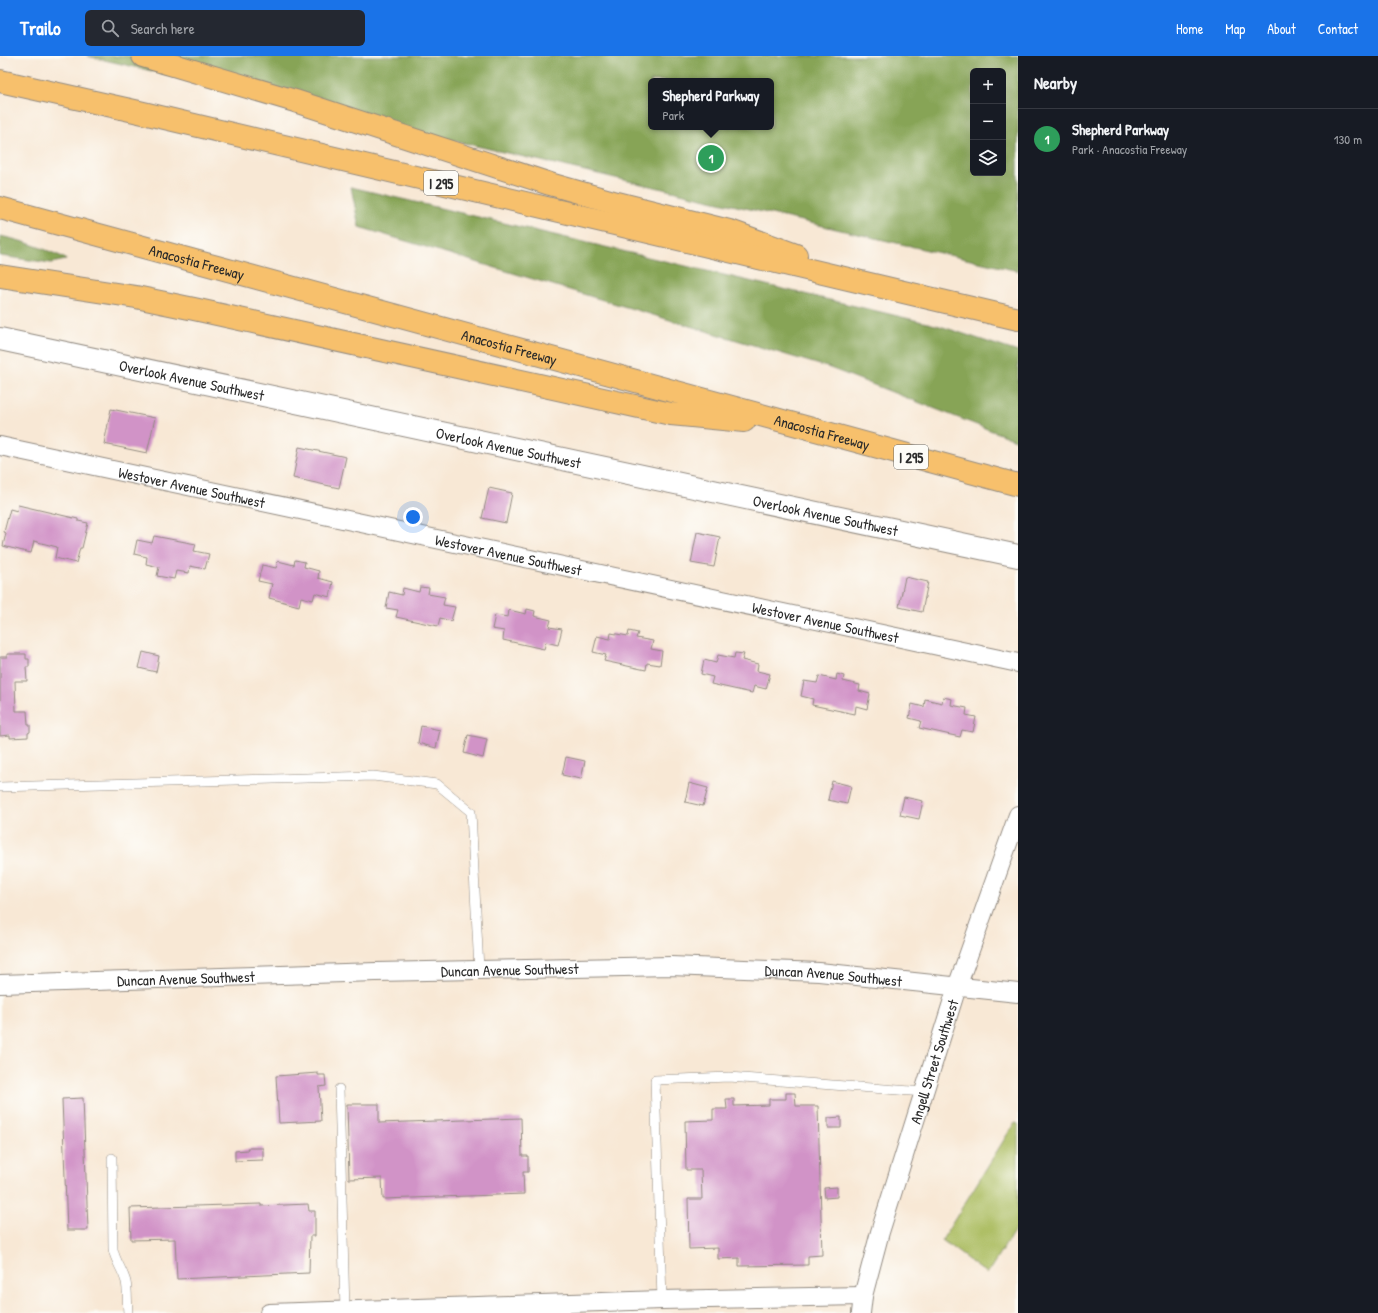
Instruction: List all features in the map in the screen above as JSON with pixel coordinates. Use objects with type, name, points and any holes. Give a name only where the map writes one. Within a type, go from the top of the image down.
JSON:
[{"type":"highway","points":[[143,56],[288,99],[550,184],[617,203],[733,232],[881,287]]},
{"type":"highway","name":"I 295","points":[[0,81],[139,112],[1018,320]]},
{"type":"highway","name":"Anacostia Freeway","points":[[0,208],[1018,485]]},
{"type":"highway","points":[[0,276],[136,297],[186,307],[671,414],[804,427]]},
{"type":"street","name":"Overlook Avenue Southwest","points":[[0,339],[1018,556]]},
{"type":"street","name":"Westover Avenue Southwest","points":[[0,446],[1018,663]]},
{"type":"street","name":"Angell Street Southwest","points":[[862,1304],[880,1232],[957,986],[1018,815]]},
{"type":"street","name":"Duncan Avenue Southwest","points":[[0,984],[671,966],[835,974],[1018,992]]},
{"type":"street","points":[[269,1313],[402,1311],[662,1300],[862,1304]]},
{"type":"lane","points":[[0,787],[373,776],[437,784],[471,812],[479,970]]},
{"type":"lane","points":[[662,1300],[655,1080],[729,1077],[924,1092]]},
{"type":"lane","points":[[339,1089],[345,1311]]},
{"type":"lane","points":[[112,1158],[113,1250],[114,1256],[126,1283],[128,1313]]},
{"type":"green space","points":[[87,56],[1018,56],[1018,271]]},
{"type":"green space","points":[[351,187],[940,326],[1018,352],[1018,441],[830,368],[359,227]]},
{"type":"green space","points":[[0,236],[33,245],[65,258],[66,260],[51,263],[0,256]]},
{"type":"green space","points":[[1015,1122],[1018,1124],[1018,1225],[987,1274],[942,1240]]},
{"type":"building","points":[[111,409],[155,418],[147,453],[104,444]]},
{"type":"building","points":[[299,447],[346,457],[339,488],[293,478]]},
{"type":"building","points":[[489,488],[512,493],[506,523],[482,518]]},
{"type":"building","points":[[18,505],[78,519],[78,521],[88,523],[82,548],[80,548],[76,563],[55,558],[57,547],[34,541],[31,553],[3,546],[6,533],[4,532],[10,509],[17,511]]},
{"type":"building","points":[[697,532],[720,537],[714,567],[691,563]]},
{"type":"building","points":[[154,536],[196,544],[194,551],[209,554],[205,569],[190,566],[189,573],[176,571],[174,579],[157,576],[159,567],[146,564],[147,557],[134,554],[137,540],[152,543]]},
{"type":"building","points":[[295,560],[305,562],[304,567],[319,571],[318,578],[333,582],[330,597],[315,593],[313,600],[301,597],[299,606],[269,598],[272,584],[258,581],[262,565],[276,568],[278,561],[294,565]]},
{"type":"building","points":[[905,577],[928,582],[922,612],[899,607]]},
{"type":"building","points":[[420,587],[429,588],[428,594],[445,597],[443,605],[455,607],[451,621],[440,618],[438,626],[396,617],[398,610],[386,608],[389,592],[402,595],[403,588],[419,592]]},
{"type":"building","points":[[527,609],[535,611],[534,616],[551,620],[549,627],[562,629],[558,645],[546,642],[544,649],[503,640],[504,631],[492,629],[495,615],[508,617],[509,610],[526,614]]},
{"type":"building","points":[[629,631],[638,633],[636,638],[653,641],[651,649],[662,651],[660,665],[647,663],[646,670],[604,661],[606,655],[593,652],[597,636],[610,639],[611,633],[628,636]]},
{"type":"building","points":[[143,652],[159,656],[156,672],[139,668]]},
{"type":"building","points":[[735,653],[744,654],[742,660],[758,664],[757,671],[770,674],[766,689],[754,686],[752,693],[711,684],[713,677],[701,674],[704,660],[716,663],[718,655],[734,658]]},
{"type":"building","points":[[7,654],[26,654],[26,659],[29,659],[29,667],[26,667],[27,681],[15,681],[16,711],[27,711],[28,725],[30,725],[28,737],[10,738],[10,735],[0,736],[0,657],[7,657]]},
{"type":"building","points":[[837,674],[844,676],[843,681],[860,685],[859,691],[870,694],[867,709],[856,706],[855,714],[812,705],[813,699],[801,696],[804,681],[817,683],[819,676],[836,680]]},
{"type":"building","points":[[943,697],[952,699],[951,705],[967,708],[966,715],[976,717],[973,732],[962,730],[960,737],[919,728],[921,721],[909,718],[912,704],[924,707],[925,699],[942,703]]},
{"type":"building","points":[[421,726],[440,730],[436,748],[418,743]]},
{"type":"building","points":[[468,735],[487,739],[483,758],[464,753]]},
{"type":"building","points":[[566,757],[585,761],[581,779],[562,775]]},
{"type":"building","points":[[832,781],[851,786],[847,804],[828,800]]},
{"type":"building","points":[[689,783],[708,788],[703,806],[685,802]]},
{"type":"building","points":[[904,797],[923,801],[919,819],[900,815]]},
{"type":"building","points":[[318,1073],[318,1075],[325,1075],[326,1086],[319,1087],[321,1121],[279,1123],[276,1076]]},
{"type":"building","points":[[786,1093],[795,1093],[796,1106],[818,1106],[822,1255],[808,1256],[808,1265],[739,1266],[739,1258],[718,1259],[718,1248],[689,1249],[688,1199],[702,1199],[701,1170],[686,1170],[685,1121],[713,1120],[713,1109],[727,1109],[726,1099],[734,1099],[734,1106],[769,1105],[769,1099],[786,1099]]},
{"type":"building","points":[[83,1098],[88,1230],[67,1230],[62,1099]]},
{"type":"building","points":[[347,1104],[379,1104],[379,1123],[521,1118],[522,1156],[528,1156],[528,1172],[523,1172],[524,1194],[383,1199],[382,1178],[349,1179]]},
{"type":"building","points":[[841,1117],[841,1128],[828,1128],[828,1118]]},
{"type":"building","points":[[247,1148],[263,1148],[263,1160],[235,1161],[235,1151],[248,1150]]},
{"type":"building","points":[[837,1187],[837,1197],[825,1198],[824,1188]]},
{"type":"building","points":[[261,1204],[261,1206],[308,1204],[309,1211],[315,1211],[315,1236],[310,1236],[309,1273],[177,1279],[175,1239],[131,1240],[130,1208]]},
{"type":"place","name":"Shepherd Parkway","points":[[711,158]]}]
